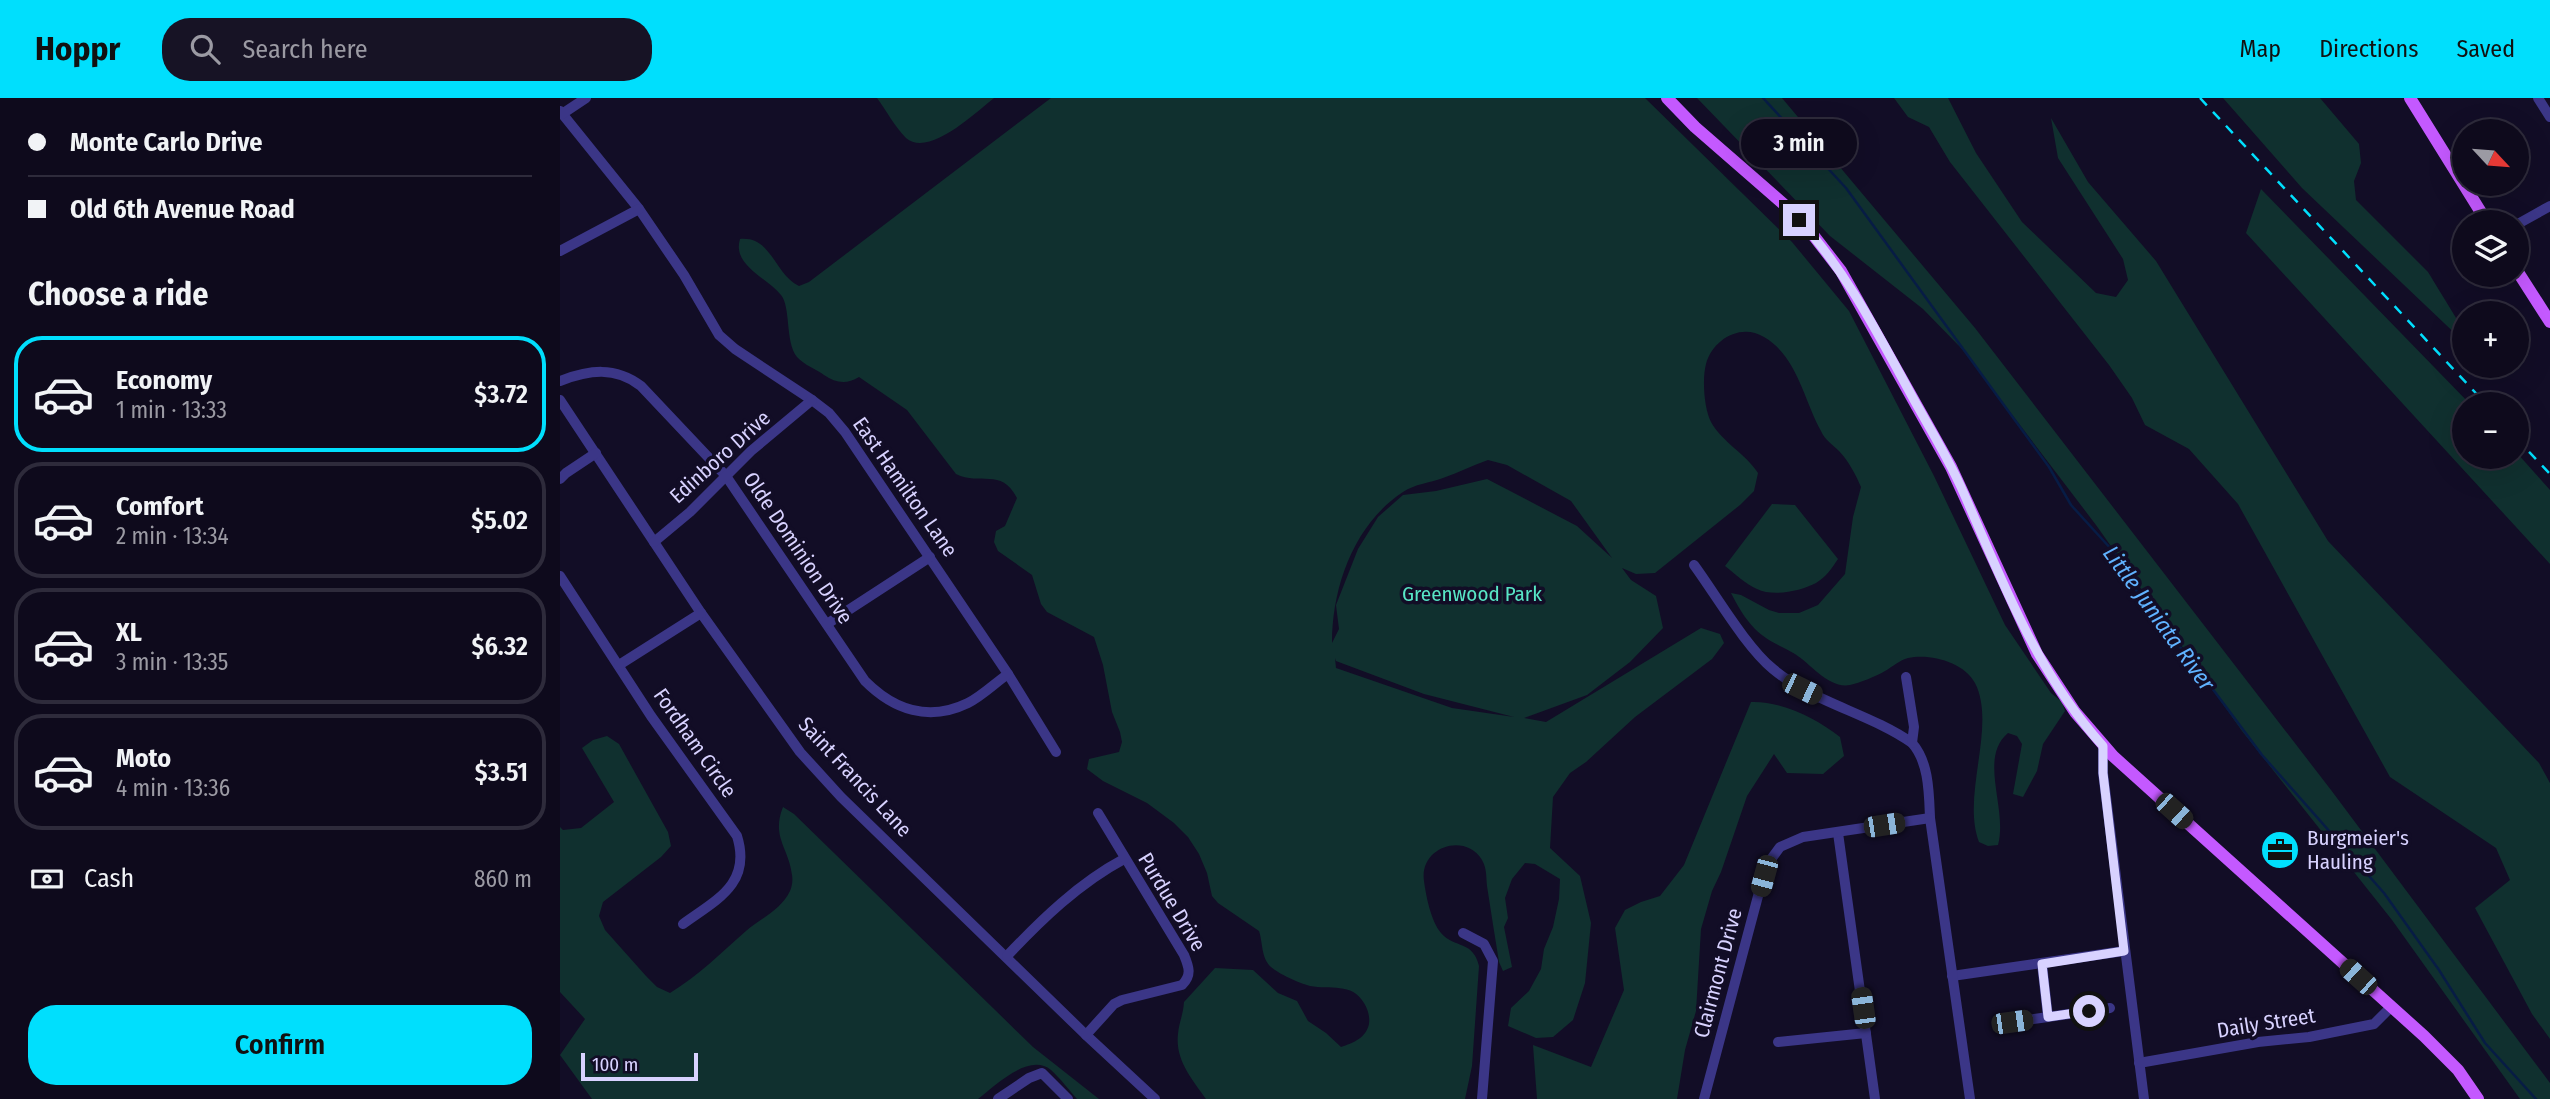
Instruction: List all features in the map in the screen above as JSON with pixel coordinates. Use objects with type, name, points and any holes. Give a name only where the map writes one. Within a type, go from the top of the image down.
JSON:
[{"type":"main road","points":[[1667,98],[1695,127],[1788,208],[1841,271],[1951,467],[2037,654],[2075,712],[2103,746],[2450,1061],[2478,1099]]},
{"type":"main road","points":[[2410,98],[2480,210]]},
{"type":"main road","points":[[2527,287],[2550,323]]},
{"type":"street","points":[[561,113],[586,98]]},
{"type":"street","points":[[2538,98],[2550,117]]},
{"type":"street","name":"East Hamilton Lane","points":[[561,113],[639,209],[684,275],[719,335],[735,349],[829,413],[845,432],[1008,674],[1056,752]]},
{"type":"street","points":[[2529,218],[2550,206]]},
{"type":"street","points":[[560,251],[639,209]]},
{"type":"street","name":"Olde Dominion Drive","points":[[560,381],[593,371],[610,371],[641,386],[726,476],[865,681],[882,698],[908,710],[932,712],[956,708],[971,702],[1008,674]]},
{"type":"street","name":"Saint Francis Lane","points":[[560,400],[701,613],[800,752],[841,797],[1155,1099]]},
{"type":"street","name":"Edinboro Drive","points":[[654,542],[690,512],[751,451],[812,400]]},
{"type":"street","points":[[560,479],[596,453]]},
{"type":"street","points":[[827,624],[930,557]]},
{"type":"street","points":[[1694,565],[1749,641],[1773,669],[1802,689],[1912,743],[1919,751],[1923,763],[1970,1099]]},
{"type":"street","name":"Fordham Circle","points":[[560,576],[651,716],[737,836],[741,866],[730,888],[682,924]]},
{"type":"street","points":[[619,665],[701,613]]},
{"type":"street","points":[[1906,677],[1914,727],[1912,743]]},
{"type":"street","points":[[2103,746],[2103,773],[2144,1099]]},
{"type":"street","name":"Purdue Drive","points":[[1086,1035],[1114,1004],[1182,985],[1189,972],[1184,955],[1098,813]]},
{"type":"street","name":"Clairmont Drive","points":[[1704,1099],[1766,866],[1780,847],[1803,837],[1930,818]]},
{"type":"street","points":[[1838,833],[1875,1099]]},
{"type":"street","points":[[1007,956],[1048,914],[1107,868],[1124,859]]},
{"type":"street","points":[[1463,933],[1484,944],[1493,961],[1482,1099]]},
{"type":"street","points":[[1952,976],[2124,951]]},
{"type":"street","points":[[2042,964],[2048,1017]]},
{"type":"street","name":"Daily Street","points":[[2139,1063],[2258,1042],[2309,1037],[2374,1024],[2391,1007]]},
{"type":"street","points":[[2012,1022],[2110,1008]]},
{"type":"street","points":[[1778,1042],[1866,1033]]},
{"type":"street","points":[[998,1099],[1028,1078],[1042,1073],[1068,1099]]},
{"type":"green space","points":[[877,98],[994,98],[952,131],[927,142],[916,143],[902,134]]},
{"type":"green space","name":"Greenwood Park","points":[[1051,98],[1645,98],[1792,242],[1849,311],[1934,476],[2005,625],[2051,693],[2062,702],[2065,711],[2043,744],[2037,771],[2023,797],[2013,794],[2022,744],[2017,736],[2008,733],[1999,744],[1994,770],[2000,831],[1998,845],[1988,846],[1979,842],[1975,823],[1974,803],[1982,719],[1981,700],[1970,676],[1946,661],[1917,657],[1902,660],[1868,679],[1842,685],[1828,680],[1795,654],[1764,637],[1751,625],[1731,593],[1779,613],[1799,613],[1818,605],[1845,574],[1853,517],[1861,487],[1846,459],[1823,434],[1784,355],[1775,345],[1755,333],[1729,336],[1715,347],[1706,364],[1705,401],[1716,429],[1758,473],[1754,491],[1655,573],[1636,574],[1622,568],[1631,580],[1656,596],[1663,628],[1630,662],[1587,695],[1524,718],[1546,722],[1701,628],[1720,634],[1724,643],[1712,659],[1635,717],[1586,762],[1570,773],[1553,797],[1550,848],[1580,876],[1591,923],[1585,983],[1573,1020],[1553,1037],[1536,1038],[1508,1026],[1511,1008],[1529,991],[1541,969],[1559,899],[1560,879],[1535,864],[1525,863],[1512,879],[1505,898],[1508,918],[1504,927],[1512,967],[1503,971],[1499,962],[1484,863],[1474,851],[1465,847],[1445,847],[1429,859],[1424,869],[1424,881],[1434,922],[1446,938],[1468,948],[1479,966],[1472,1066],[1465,1099],[1206,1099],[1182,1061],[1178,1034],[1184,1002],[1215,968],[1253,970],[1278,993],[1297,1001],[1308,1021],[1341,1047],[1354,1042],[1365,1033],[1369,1021],[1365,1005],[1359,996],[1347,989],[1310,986],[1271,967],[1264,955],[1259,931],[1212,896],[1207,873],[1188,837],[1147,803],[1103,781],[1087,769],[1089,759],[1119,752],[1122,742],[1112,712],[1103,665],[1094,637],[1047,612],[1041,604],[1032,575],[998,551],[994,542],[996,531],[1005,526],[1017,498],[1011,489],[997,480],[956,474],[907,410],[859,377],[845,382],[837,381],[800,360],[793,351],[784,300],[775,288],[746,263],[739,248],[740,239],[759,243],[784,273],[799,286],[809,282]],"holes":[[[1488,460],[1507,465],[1571,501],[1612,558],[1577,526],[1487,479],[1436,491],[1403,495],[1378,517],[1358,549],[1336,605],[1339,629],[1332,643],[1336,600],[1342,579],[1349,559],[1371,521],[1386,505],[1408,489]],[[1335,658],[1336,661],[1424,694],[1514,717],[1452,708],[1336,668]]]},
{"type":"green space","points":[[1697,98],[1782,98],[1975,328],[2331,790],[2550,1083],[2550,1099],[2520,1099],[2392,920],[2242,731],[2096,525],[1962,349],[1923,309],[1830,236]]},
{"type":"green space","points":[[1894,98],[1948,98],[1976,153],[2022,222],[2096,293],[2116,297],[2128,280],[2123,259],[2058,158],[2051,118],[2088,182],[2156,261],[2328,541],[2539,763],[2550,783],[2550,1039],[2532,1014],[2475,908],[2510,880],[2496,848],[2390,777],[2238,504],[2189,449],[2145,425],[2132,398],[2109,365],[1950,162],[1929,127],[1908,117]]},
{"type":"green space","points":[[2223,98],[2320,98],[2359,144],[2361,163],[2354,181],[2356,200],[2428,272],[2452,311],[2452,331],[2302,188]]},
{"type":"green space","points":[[2261,189],[2458,392],[2452,392],[2452,457],[2246,233]]},
{"type":"green space","points":[[2529,466],[2550,490],[2550,564],[2463,469],[2529,469]]},
{"type":"green space","points":[[1772,504],[1795,505],[1838,559],[1816,583],[1787,592],[1771,593],[1757,589],[1725,566]]},
{"type":"green space","points":[[1751,702],[1775,704],[1820,723],[1840,737],[1844,756],[1823,774],[1787,773],[1774,754],[1747,796],[1701,929],[1696,1011],[1685,1050],[1677,1099],[1537,1099],[1533,1045],[1591,1067],[1624,990],[1615,928],[1625,910],[1660,896],[1684,865]]},
{"type":"green space","points":[[607,736],[619,744],[668,832],[671,846],[661,857],[603,902],[599,916],[605,930],[657,987],[670,993],[709,964],[786,897],[791,889],[792,879],[780,835],[783,807],[794,814],[1033,1047],[1099,1099],[1077,1099],[1051,1070],[1033,1065],[1003,1079],[978,1099],[592,1099],[560,1055],[585,1019],[560,992],[560,827],[563,830],[581,828],[614,802],[582,748],[593,740]]},
{"type":"waterway","name":"Little Juniata River","points":[[1763,98],[1846,188],[2049,467],[2071,505],[2122,561],[2142,602],[2191,660],[2262,755],[2384,893],[2439,970],[2485,1043],[2536,1099]]},
{"type":"railway","points":[[2200,98],[2475,392]]},
{"type":"railway","points":[[2529,452],[2550,474]]},
{"type":"place","name":"Burgmeier's Hauling","points":[[2280,850]]},
{"type":"route","points":[[1799,220],[1826,251],[1854,292],[1942,449],[2026,633],[2044,666],[2075,712],[2103,746],[2103,773],[2124,951],[2042,964],[2048,1017],[2089,1011]]}]
